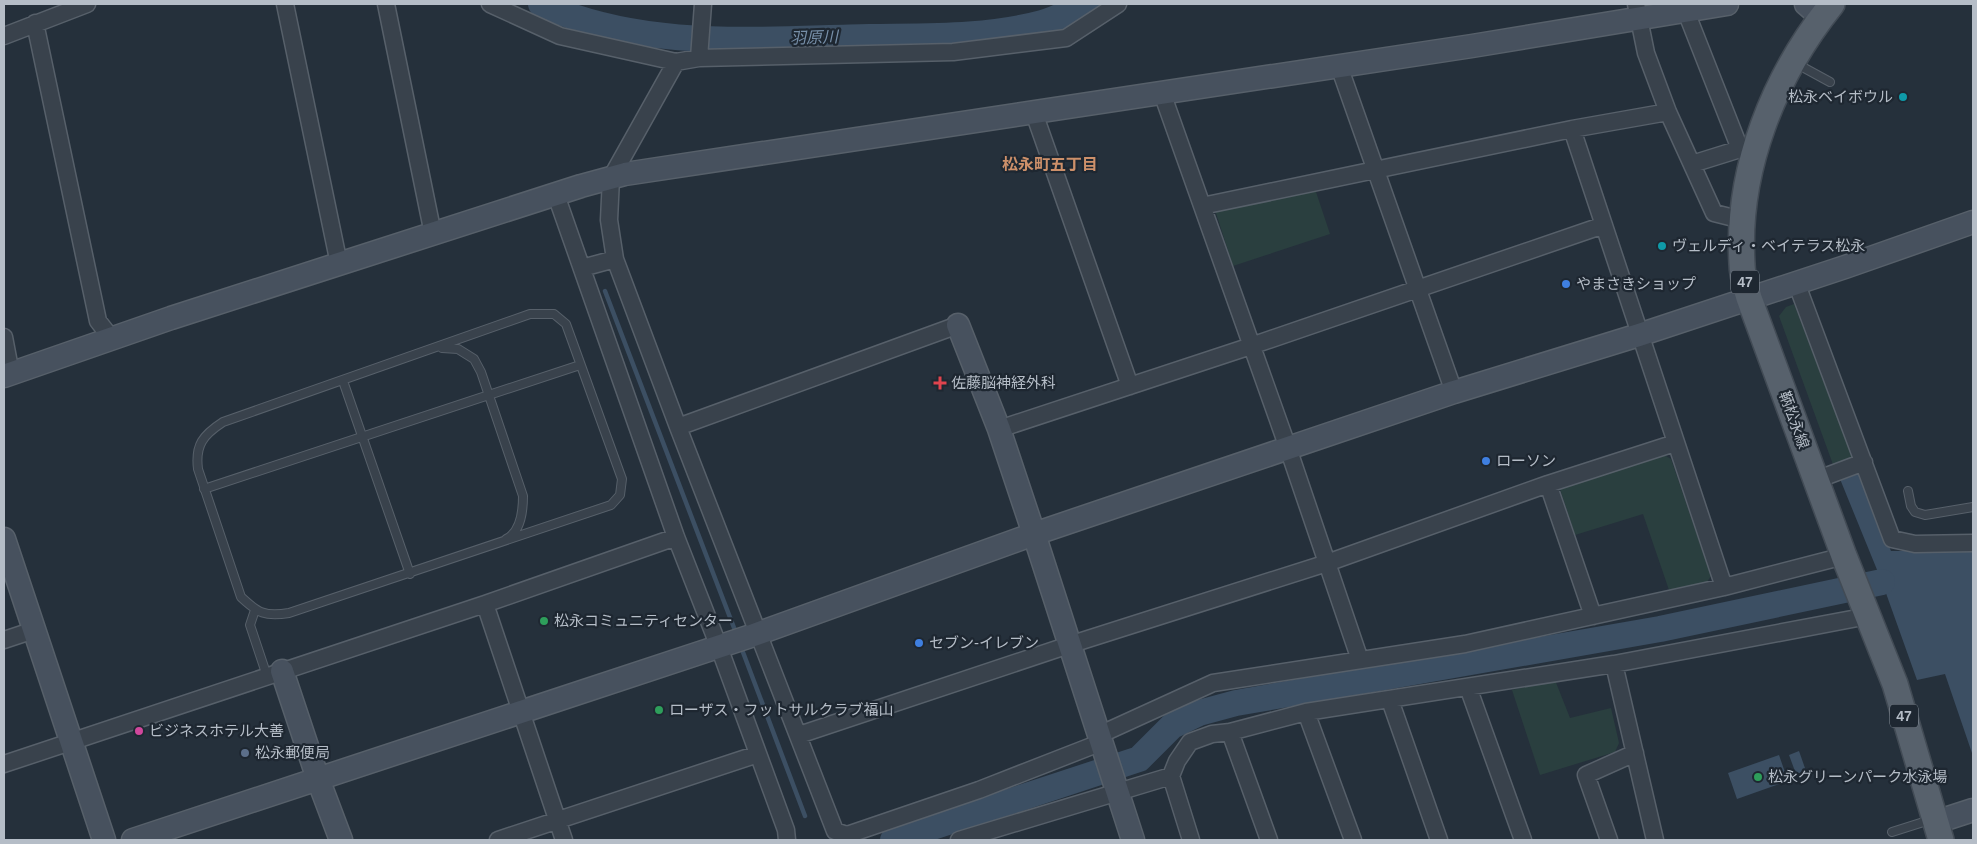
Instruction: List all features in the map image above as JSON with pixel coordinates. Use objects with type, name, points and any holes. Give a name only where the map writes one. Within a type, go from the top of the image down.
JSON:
[{"type":"main road","name":"鞆松永線","points":[[1820,8],[1774,97],[1758,139],[1746,190],[1742,220],[1742,266],[1749,298],[1825,477],[1846,560],[1895,684],[1937,827]]},
{"type":"street","points":[[4,36],[35,23],[56,10],[87,4]]},
{"type":"street","points":[[285,4],[339,264]]},
{"type":"street","points":[[386,4],[433,234]]},
{"type":"street","points":[[490,4],[560,36],[676,62],[699,58],[953,52],[1066,38],[1118,4]]},
{"type":"street","points":[[699,58],[703,25],[703,4]]},
{"type":"street","points":[[4,337],[7,375],[339,264],[625,174],[1339,66],[1638,12],[1727,4]]},
{"type":"street","points":[[1684,8],[1740,149],[1692,164]]},
{"type":"street","points":[[1638,12],[1646,53],[1668,112],[1714,213],[1742,220]]},
{"type":"street","points":[[35,23],[98,321],[112,339]]},
{"type":"street","points":[[676,62],[611,178],[609,220],[615,259],[755,635],[799,735],[835,831],[847,835],[980,790],[1102,742],[1213,684],[1465,644],[1846,560]]},
{"type":"street","points":[[1339,66],[1454,392]]},
{"type":"street","points":[[1162,93],[1288,448],[1360,660]]},
{"type":"street","points":[[1202,206],[1572,129],[1668,112]]},
{"type":"street","points":[[1034,113],[1130,386]]},
{"type":"street","points":[[1572,129],[1724,587]]},
{"type":"street","points":[[556,195],[676,537],[724,645],[758,754],[786,830],[787,840]]},
{"type":"street","points":[[133,840],[755,635],[1034,534],[1454,392],[1639,335],[1973,222]]},
{"type":"street","points":[[998,429],[1251,346],[1604,225]]},
{"type":"street","points":[[582,268],[615,259]]},
{"type":"street","points":[[1796,282],[1860,464],[1892,539],[1915,544],[1973,543]]},
{"type":"street","points":[[678,427],[958,325],[998,429],[1034,534],[1133,840]]},
{"type":"street","points":[[799,735],[1069,645],[1327,563],[1548,484],[1675,443]]},
{"type":"street","points":[[1825,477],[1860,464]]},
{"type":"street","points":[[1548,484],[1593,616]]},
{"type":"street","points":[[4,764],[485,604],[676,537]]},
{"type":"street","points":[[4,539],[10,582],[34,630],[104,840]]},
{"type":"street","points":[[485,604],[564,840]]},
{"type":"street","points":[[1191,840],[1171,776],[1176,761],[1190,742],[1212,734],[1230,732],[1306,712],[1614,664],[1864,605]]},
{"type":"street","points":[[4,640],[34,630]]},
{"type":"street","points":[[1614,664],[1655,840]]},
{"type":"street","points":[[274,673],[318,779],[340,840]]},
{"type":"street","points":[[1468,687],[1522,840]]},
{"type":"street","points":[[1390,700],[1439,840]]},
{"type":"street","points":[[1306,712],[1353,840]]},
{"type":"street","points":[[1230,732],[1269,840]]},
{"type":"street","points":[[1609,840],[1586,775],[1635,753]]},
{"type":"street","points":[[498,840],[758,754]]},
{"type":"street","points":[[959,840],[1115,787],[1171,776]]},
{"type":"street","points":[[1937,827],[1973,810]]},
{"type":"lane","points":[[1792,61],[1830,82]]},
{"type":"lane","points":[[530,314],[554,314],[566,324],[622,479],[620,495],[611,505],[410,574],[289,613],[272,616],[255,610],[241,597],[204,489],[196,456],[200,443],[209,431],[223,422],[438,348],[530,314]]},
{"type":"lane","points":[[438,348],[458,350],[474,360],[481,372],[522,496],[523,503],[519,524],[510,537],[490,546]]},
{"type":"lane","points":[[204,489],[580,365]]},
{"type":"lane","points":[[343,381],[364,436],[410,574]]},
{"type":"lane","points":[[1908,491],[1911,506],[1915,512],[1925,514],[1973,507]]},
{"type":"lane","points":[[255,610],[250,625],[274,673]]},
{"type":"lane","points":[[1892,832],[1937,827]]},
{"type":"green space","points":[[1315,189],[1330,234],[1233,266],[1215,210]]},
{"type":"green space","points":[[1794,304],[1854,461],[1835,470],[1779,316],[1786,307]]},
{"type":"green space","points":[[1664,455],[1671,459],[1711,576],[1707,582],[1669,590],[1643,514],[1575,535],[1560,489]]},
{"type":"green space","points":[[1555,680],[1570,718],[1611,708],[1619,743],[1615,752],[1540,775],[1512,690]]},
{"type":"water","points":[[1858,472],[1891,551],[1973,551],[1973,756],[1945,674],[1917,680],[1882,582],[1840,479]]},
{"type":"water","points":[[1799,751],[1806,771],[1796,774],[1789,755]]},
{"type":"water","name":"松永グリーンパーク水泳場","points":[[1779,755],[1788,781],[1737,799],[1728,773]]},
{"type":"waterway","name":"羽原川","points":[[541,4],[580,19],[620,29],[661,36],[744,40],[978,34],[1042,23],[1087,4]]},
{"type":"waterway","points":[[605,291],[736,633]]},
{"type":"waterway","points":[[893,840],[1139,759],[1172,726],[1199,713],[1236,703],[1660,629],[1882,582]]},
{"type":"waterway","points":[[741,647],[805,816]]},
{"type":"place","name":"松永ベイボウル","points":[[1903,97]]},
{"type":"place","name":"ヴェルディ・ベイテラス松永","points":[[1662,246]]},
{"type":"place","name":"やまさきショップ","points":[[1566,284]]},
{"type":"place","name":"佐藤脳神経外科","points":[[940,383]]},
{"type":"place","name":"ローソン","points":[[1486,461]]},
{"type":"place","name":"松永コミュニティセンター","points":[[544,621]]},
{"type":"place","name":"セブン-イレブン","points":[[919,643]]},
{"type":"place","name":"ローザス・フットサルクラブ福山","points":[[659,710]]},
{"type":"place","name":"ビジネスホテル大善","points":[[139,731]]},
{"type":"place","name":"松永郵便局","points":[[245,753]]},
{"type":"place","name":"松永グリーンパーク水泳場","points":[[1758,777]]},
{"type":"district","name":"松永町五丁目","points":[[1050,164]]}]
